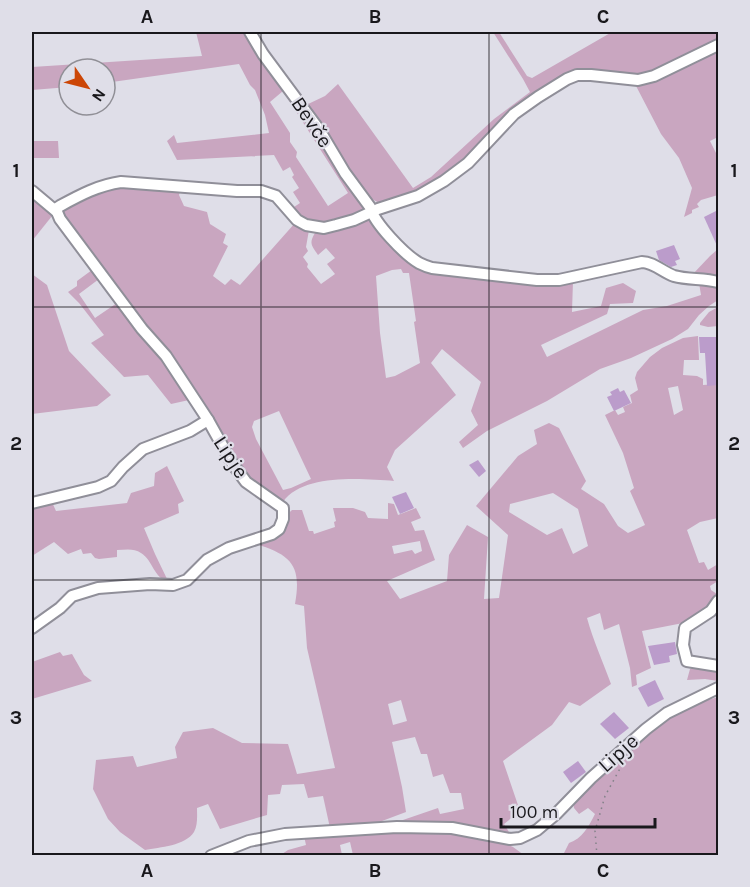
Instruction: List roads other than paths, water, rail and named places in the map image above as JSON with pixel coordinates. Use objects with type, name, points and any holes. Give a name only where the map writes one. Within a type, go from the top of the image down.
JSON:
[{"type":"street","name":"Bevče","points":[[250,32],[263,54],[320,131],[345,173],[375,211],[389,236],[419,263],[432,268],[537,280],[559,280],[648,262],[676,277],[718,282]]},
{"type":"street","points":[[57,212],[60,206],[97,187],[122,182],[261,191],[276,196],[297,220],[306,225],[324,228],[336,225],[418,196],[444,180],[468,163],[514,114],[567,79],[577,75],[591,75],[638,80],[654,76],[718,45]]},
{"type":"street","name":"Lipje","points":[[32,191],[57,212],[142,329],[166,356],[208,420],[232,464],[246,482],[283,508],[283,519],[279,529],[264,538],[229,549],[207,560],[186,580],[173,585],[150,584],[98,588],[72,596],[60,608],[32,628]]},
{"type":"street","points":[[32,503],[111,482],[123,467],[143,449],[190,431],[208,420]]},
{"type":"street","points":[[718,602],[711,611],[685,628],[683,645],[687,661],[718,666]]},
{"type":"street","name":"Lipje","points":[[211,855],[249,841],[285,834],[397,827],[452,828],[510,839],[520,838],[537,830],[556,814],[619,752],[653,723],[667,713],[718,688]]}]
